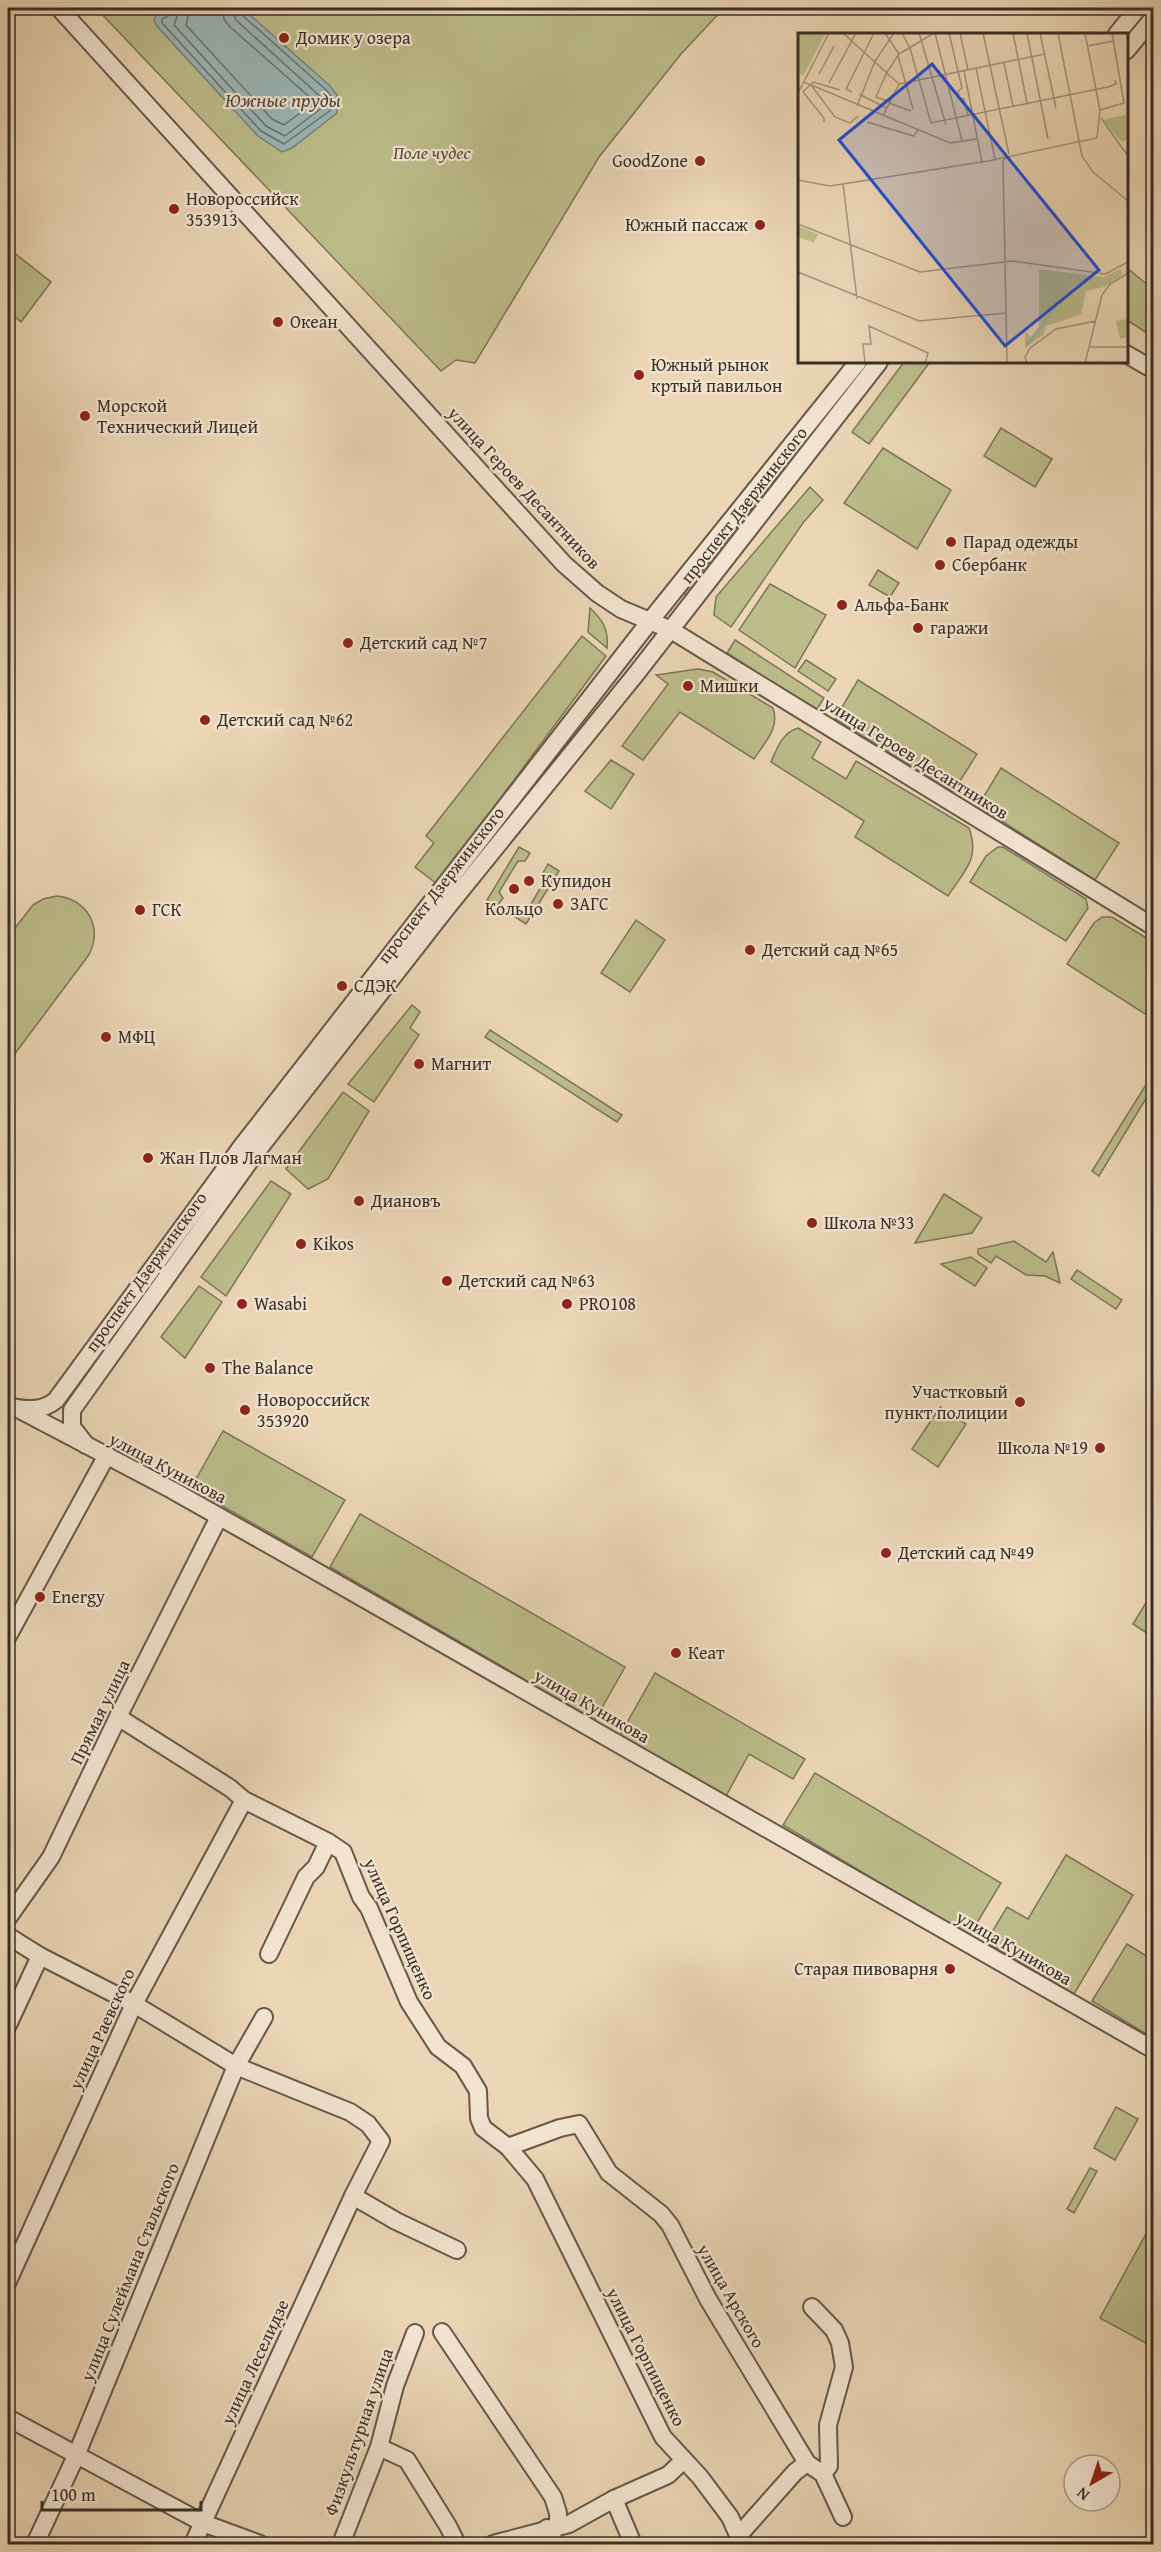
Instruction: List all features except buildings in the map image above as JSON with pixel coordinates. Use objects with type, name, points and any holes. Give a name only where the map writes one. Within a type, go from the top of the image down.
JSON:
[{"type":"street","name":"улица Героев Десантников","points":[[59,8],[564,564],[597,593],[621,609],[671,630],[1154,927]]},
{"type":"street","points":[[1118,33],[1138,8]]},
{"type":"street","points":[[1128,49],[1154,17]]},
{"type":"street","points":[[1128,355],[1154,370]]},
{"type":"street","name":"проспект Дзержинского","points":[[56,1400],[650,621],[857,363]]},
{"type":"street","name":"проспект Дзержинского","points":[[72,1410],[248,1150],[671,630],[878,363]]},
{"type":"street","points":[[9,1406],[41,1408],[56,1400]]},
{"type":"street","points":[[52,1425],[52,1408],[56,1400]]},
{"type":"street","name":"улица Куникова","points":[[9,1406],[52,1425],[219,1517],[1154,2050]]},
{"type":"street","points":[[52,1425],[72,1410]]},
{"type":"street","points":[[72,1410],[72,1427],[86,1445]]},
{"type":"street","points":[[8,1636],[107,1455]]},
{"type":"street","name":"Прямая улица","points":[[8,1918],[51,1857],[118,1717],[219,1517]]},
{"type":"street","name":"улица Горпищенко","points":[[118,1717],[230,1788],[244,1800],[328,1842],[343,1852],[408,2002],[438,2047],[463,2066],[478,2091],[479,2118],[483,2128],[508,2147],[535,2179],[663,2437],[730,2517],[740,2540]]},
{"type":"street","name":"улица Раевского","points":[[8,2281],[134,2004],[244,1800]]},
{"type":"street","points":[[269,1954],[306,1877],[316,1867],[328,1842]]},
{"type":"street","points":[[8,1936],[40,1956],[134,2004],[236,2066]]},
{"type":"street","points":[[8,2025],[40,1956]]},
{"type":"street","name":"улица Сулеймана Стальского","points":[[35,2544],[76,2456],[236,2066],[264,2017]]},
{"type":"street","name":"улица Леселидзе","points":[[193,2544],[353,2196],[381,2141],[368,2124],[350,2112],[236,2066]]},
{"type":"street","name":"улица Арского","points":[[508,2147],[560,2127],[579,2124],[609,2173],[661,2214],[670,2224],[708,2299],[807,2463],[823,2474]]},
{"type":"street","points":[[353,2196],[396,2221],[457,2250]]},
{"type":"street","points":[[812,2307],[834,2330],[840,2343],[844,2367],[828,2425],[829,2466],[823,2474],[843,2517]]},
{"type":"street","points":[[442,2332],[553,2497],[558,2513],[552,2527],[556,2544]]},
{"type":"street","name":"Физкультурная улица","points":[[341,2544],[379,2447],[395,2386],[415,2333]]},
{"type":"street","points":[[8,2418],[203,2523],[260,2544]]},
{"type":"street","points":[[379,2447],[407,2460],[457,2544]]},
{"type":"street","points":[[493,2544],[569,2524],[614,2499],[668,2475],[684,2460]]},
{"type":"street","points":[[740,2540],[795,2472],[807,2463]]},
{"type":"street","points":[[614,2499],[633,2544]]},
{"type":"green space","name":"Поле чудес","points":[[96,8],[724,8],[681,54],[599,157],[475,363],[456,360],[441,371]]},
{"type":"green space","points":[[8,248],[51,282],[21,322],[8,311]]},
{"type":"green space","points":[[1128,269],[1153,289],[1153,337],[1128,321]]},
{"type":"green space","points":[[903,363],[929,363],[869,444],[852,432]]},
{"type":"green space","points":[[1001,428],[1052,459],[1035,487],[984,456]]},
{"type":"green space","points":[[883,448],[951,490],[917,549],[844,503]]},
{"type":"green space","points":[[774,476],[780,481],[688,597],[682,592]]},
{"type":"green space","points":[[810,487],[823,500],[803,523],[731,627],[714,615],[716,597]]},
{"type":"green space","points":[[878,570],[899,583],[890,597],[869,585]]},
{"type":"green space","points":[[770,584],[826,615],[795,668],[739,630]]},
{"type":"green space","points":[[590,608],[604,626],[607,648],[588,632]]},
{"type":"green space","points":[[582,636],[606,656],[437,884],[415,867],[434,843],[426,836]]},
{"type":"green space","points":[[735,640],[824,698],[816,711],[727,653]]},
{"type":"green space","points":[[806,660],[836,679],[828,691],[798,671]]},
{"type":"green space","points":[[698,669],[713,672],[773,708],[775,722],[773,728],[754,759],[680,712],[643,760],[622,746],[668,684],[656,675]]},
{"type":"green space","points":[[858,680],[977,754],[953,792],[835,719]]},
{"type":"green space","points":[[798,728],[821,742],[812,758],[846,779],[856,761],[969,828],[973,848],[972,856],[948,896],[855,837],[864,821],[771,762],[784,737]]},
{"type":"green space","points":[[611,760],[634,774],[611,809],[585,791]]},
{"type":"green space","points":[[1001,768],[1119,843],[1095,880],[978,806]]},
{"type":"green space","points":[[519,847],[530,853],[525,861],[518,861],[499,892],[503,898],[497,906],[487,900]]},
{"type":"green space","points":[[998,847],[1003,847],[1086,899],[1088,908],[1066,941],[970,882],[986,856]]},
{"type":"green space","points":[[548,864],[559,871],[526,924],[515,917],[521,909],[528,909],[546,879],[543,873]]},
{"type":"green space","points":[[57,896],[68,898],[85,909],[93,926],[93,946],[88,956],[8,1063],[8,937],[33,905],[43,899]]},
{"type":"green space","points":[[1102,917],[1112,917],[1153,942],[1153,1019],[1067,964],[1094,923]]},
{"type":"green space","points":[[636,920],[665,940],[630,992],[601,973]]},
{"type":"green space","points":[[412,1005],[420,1012],[410,1028],[419,1035],[374,1102],[348,1084]]},
{"type":"green space","points":[[490,1030],[622,1115],[617,1122],[485,1037]]},
{"type":"green space","points":[[1154,1072],[1153,1087],[1099,1176],[1092,1171]]},
{"type":"green space","points":[[343,1092],[369,1111],[328,1179],[308,1189],[286,1169]]},
{"type":"green space","points":[[271,1181],[291,1194],[226,1296],[201,1277]]},
{"type":"green space","points":[[944,1194],[982,1218],[972,1233],[915,1243]]},
{"type":"green space","points":[[1014,1241],[1046,1262],[1053,1252],[1060,1283],[1045,1276],[1026,1275],[996,1256],[991,1263],[978,1254],[978,1249]]},
{"type":"green space","points":[[971,1257],[987,1268],[975,1286],[941,1264]]},
{"type":"green space","points":[[1077,1270],[1122,1300],[1116,1309],[1071,1279]]},
{"type":"green space","points":[[199,1286],[222,1302],[185,1358],[161,1337]]},
{"type":"green space","points":[[940,1407],[966,1424],[938,1467],[912,1449]]},
{"type":"green space","points":[[223,1431],[345,1500],[312,1557],[191,1488]]},
{"type":"green space","points":[[360,1514],[625,1667],[595,1720],[330,1567]]},
{"type":"green space","points":[[1153,1591],[1154,1637],[1133,1624]]},
{"type":"green space","points":[[655,1673],[805,1759],[793,1779],[749,1754],[726,1796],[620,1735]]},
{"type":"green space","points":[[815,1773],[1001,1883],[969,1936],[783,1825]]},
{"type":"green space","points":[[1066,1855],[1133,1895],[1074,1994],[986,1942],[1007,1907],[1028,1919]]},
{"type":"green space","points":[[1127,1944],[1153,1960],[1153,2038],[1092,2001]]},
{"type":"green space","points":[[1116,2107],[1138,2119],[1115,2160],[1094,2148]]},
{"type":"green space","points":[[1090,2168],[1097,2171],[1074,2213],[1067,2209]]},
{"type":"green space","points":[[1153,2221],[1153,2347],[1100,2318]]},
{"type":"water","name":"Южные пруды","points":[[173,8],[242,8],[329,85],[337,95],[337,113],[292,148],[282,152],[258,136],[156,25],[154,20],[157,14]]},
{"type":"place","name":"Домик у озера","points":[[284,38]]},
{"type":"place","name":"GoodZone","points":[[700,161]]},
{"type":"place","name":"Новороссийск 353913","points":[[174,209]]},
{"type":"place","name":"Южный пассаж","points":[[760,225]]},
{"type":"place","name":"Океан","points":[[278,322]]},
{"type":"place","name":"Южный рынок кртый павильон","points":[[639,375]]},
{"type":"place","name":"Морской Технический Лицей","points":[[85,416]]},
{"type":"place","name":"Парад одежды","points":[[951,542]]},
{"type":"place","name":"Сбербанк","points":[[940,565]]},
{"type":"place","name":"Альфа-Банк","points":[[842,605]]},
{"type":"place","name":"гаражи","points":[[918,628]]},
{"type":"place","name":"Детский сад №7","points":[[348,643]]},
{"type":"place","name":"Мишки","points":[[688,686]]},
{"type":"place","name":"Детский сад №62","points":[[205,720]]},
{"type":"place","name":"Купидон","points":[[529,881]]},
{"type":"place","name":"Кольцо","points":[[514,889]]},
{"type":"place","name":"ЗАГС","points":[[558,904]]},
{"type":"place","name":"ГСК","points":[[140,910]]},
{"type":"place","name":"Детский сад №65","points":[[750,950]]},
{"type":"place","name":"СДЭК","points":[[342,986]]},
{"type":"place","name":"МФЦ","points":[[106,1037]]},
{"type":"place","name":"Магнит","points":[[419,1064]]},
{"type":"place","name":"Жан Плов Лагман","points":[[148,1158]]},
{"type":"place","name":"Диановъ","points":[[359,1201]]},
{"type":"place","name":"Школа №33","points":[[812,1223]]},
{"type":"place","name":"Kikos","points":[[301,1244]]},
{"type":"place","name":"Детский сад №63","points":[[447,1281]]},
{"type":"place","name":"Wasabi","points":[[242,1304]]},
{"type":"place","name":"PRO108","points":[[567,1304]]},
{"type":"place","name":"The Balance","points":[[210,1368]]},
{"type":"place","name":"Участковый пункт полиции","points":[[1020,1402]]},
{"type":"place","name":"Новороссийск 353920","points":[[245,1410]]},
{"type":"place","name":"Школа №19","points":[[1100,1448]]},
{"type":"place","name":"Детский сад №49","points":[[886,1553]]},
{"type":"place","name":"Energy","points":[[40,1597]]},
{"type":"place","name":"Кеат","points":[[676,1653]]},
{"type":"place","name":"Старая пивоварня","points":[[950,1969]]}]
